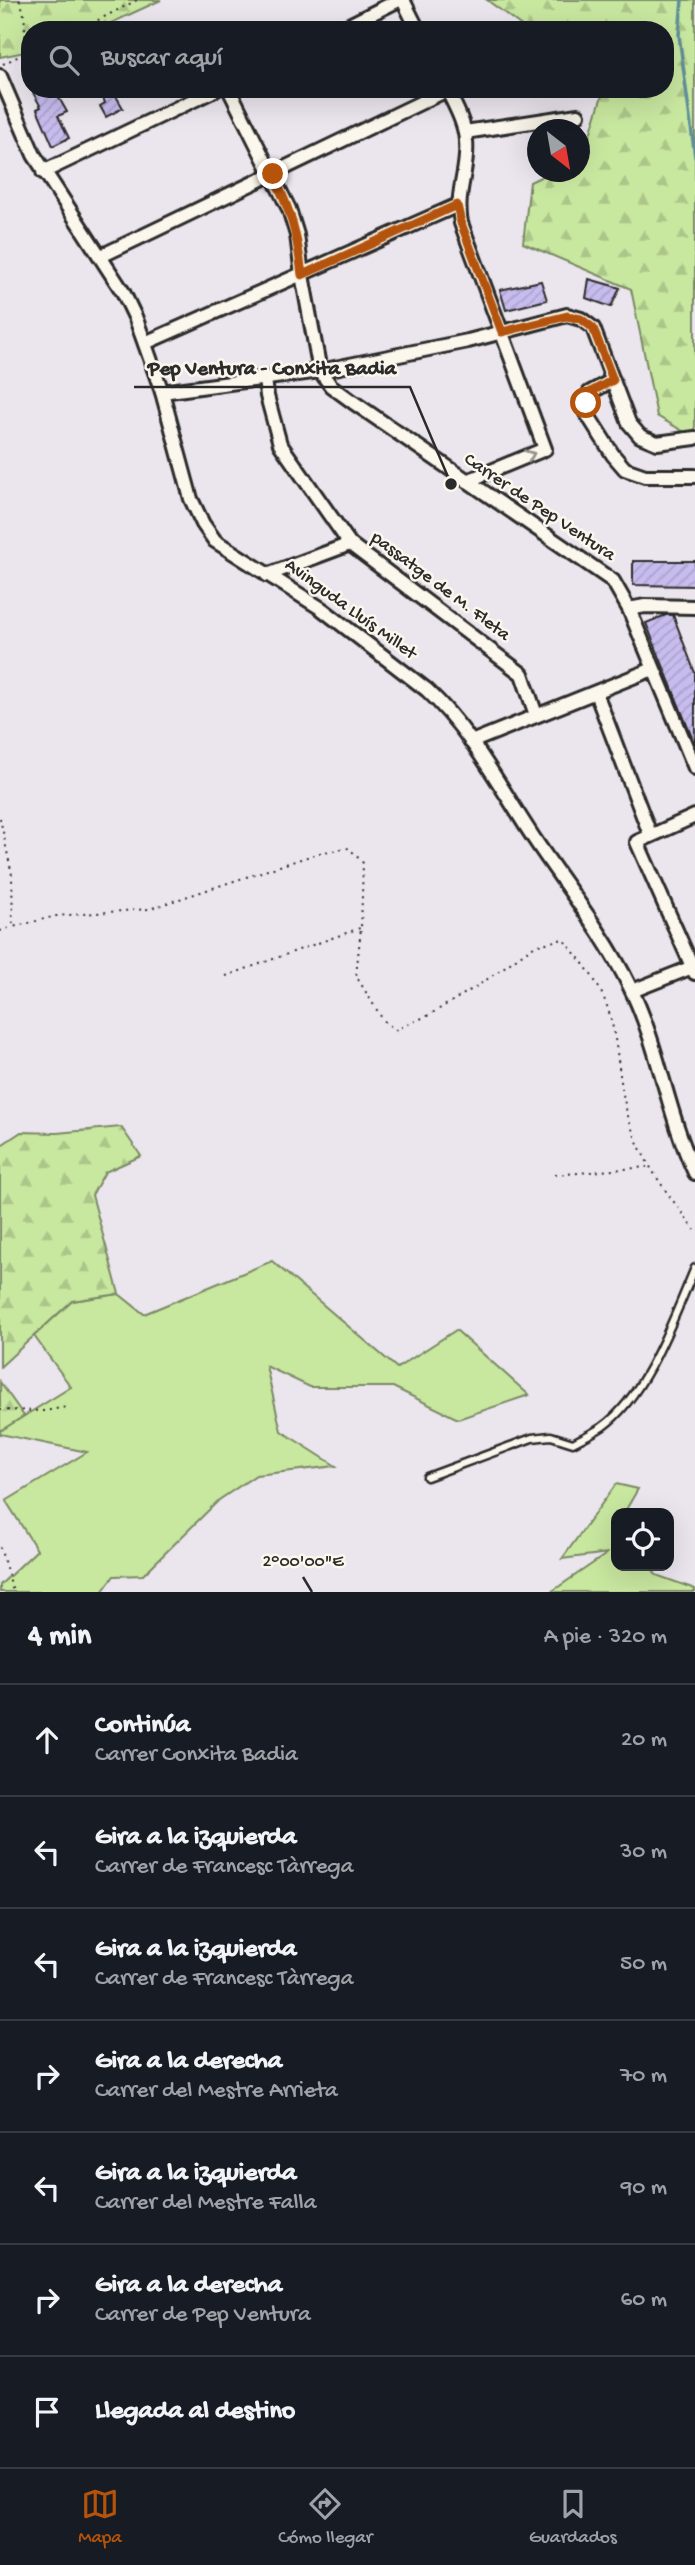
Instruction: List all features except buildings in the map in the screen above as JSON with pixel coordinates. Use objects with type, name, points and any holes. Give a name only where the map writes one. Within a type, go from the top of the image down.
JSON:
[{"type":"street","points":[[358,21],[401,0],[413,21]]},
{"type":"street","name":"Avinguda Lluís Millet","points":[[0,76],[43,172],[123,292],[162,392],[191,499],[202,524],[215,541],[322,610],[426,690],[441,703],[471,742],[608,948],[632,991],[683,1147],[695,1173]]},
{"type":"street","points":[[43,172],[198,98]]},
{"type":"street","points":[[234,98],[289,209],[297,235],[320,371]]},
{"type":"street","points":[[101,256],[429,98]]},
{"type":"street","points":[[451,98],[465,132],[467,144],[457,205],[461,223],[545,449],[467,481]]},
{"type":"street","points":[[465,132],[578,115]]},
{"type":"street","points":[[145,343],[457,205]]},
{"type":"street","points":[[162,392],[320,371],[567,316],[581,319],[593,328],[629,423],[640,436],[657,443],[695,438]]},
{"type":"street","name":"Carrer de Pep Ventura","points":[[320,371],[331,386],[353,402],[613,581],[629,609],[695,768]]},
{"type":"street","name":"passatge de M. Fleta","points":[[265,379],[280,444],[350,544],[522,674],[536,715]]},
{"type":"street","points":[[613,380],[589,393],[586,403],[587,414],[612,455],[625,469],[645,476],[695,476]]},
{"type":"street","points":[[267,575],[350,544]]},
{"type":"street","points":[[629,609],[645,606],[695,607]]},
{"type":"street","points":[[471,742],[653,669]]},
{"type":"street","points":[[596,693],[650,834]]},
{"type":"street","points":[[632,991],[694,969],[638,842],[650,834],[695,816]]},
{"type":"lane","points":[[426,1477],[531,1438],[551,1436],[573,1443],[603,1426],[628,1402],[661,1348],[695,1269]]},
{"type":"path","points":[[19,0],[26,21]]},
{"type":"path","points":[[96,21],[137,0]]},
{"type":"path","points":[[0,66],[21,55]]},
{"type":"path","points":[[0,818],[12,875],[13,927]]},
{"type":"path","points":[[0,931],[56,916],[149,909],[319,853],[349,848],[363,863],[356,976],[383,1020],[396,1030],[429,1015],[534,946],[563,939],[585,965],[603,996],[612,1024],[628,1118],[648,1167],[695,1230]]},
{"type":"path","points":[[226,976],[361,928]]},
{"type":"path","points":[[555,1175],[648,1167]]},
{"type":"path","points":[[0,1410],[44,1411],[67,1407]]},
{"type":"path","points":[[0,1547],[13,1592]]},
{"type":"green space","points":[[0,0],[161,0],[116,21],[21,21],[21,53],[0,57]]},
{"type":"green space","points":[[487,0],[695,0],[695,438],[657,416],[631,289],[523,243],[530,182],[590,182],[590,135],[601,98],[674,98],[674,21],[515,21]]},
{"type":"green space","points":[[121,1127],[141,1156],[105,1172],[92,1195],[119,1294],[72,1301],[0,1367],[0,1146],[21,1132],[57,1133]]},
{"type":"green space","points":[[272,1261],[397,1368],[456,1330],[529,1395],[458,1419],[393,1387],[310,1387],[266,1366],[281,1431],[336,1466],[256,1475],[219,1500],[143,1575],[114,1576],[102,1592],[0,1592],[0,1585],[37,1550],[6,1501],[87,1452],[0,1434],[0,1431],[71,1387],[34,1336],[72,1301],[119,1294],[144,1314]]},
{"type":"green space","points":[[0,1382],[24,1416],[0,1431]]},
{"type":"green space","points":[[616,1484],[638,1489],[627,1508],[611,1508],[611,1571],[654,1571],[656,1575],[695,1589],[695,1592],[551,1592],[608,1553],[562,1559]]},
{"type":"waterway","points":[[682,0],[679,35],[695,157]]},
{"type":"place","name":"Pep Ventura - Conxita Badia","points":[[451,484]]},
{"type":"route","points":[[273,174],[297,235],[302,275],[457,205],[461,223],[502,332],[567,316],[581,319],[593,328],[613,380],[589,393],[586,403]]}]
